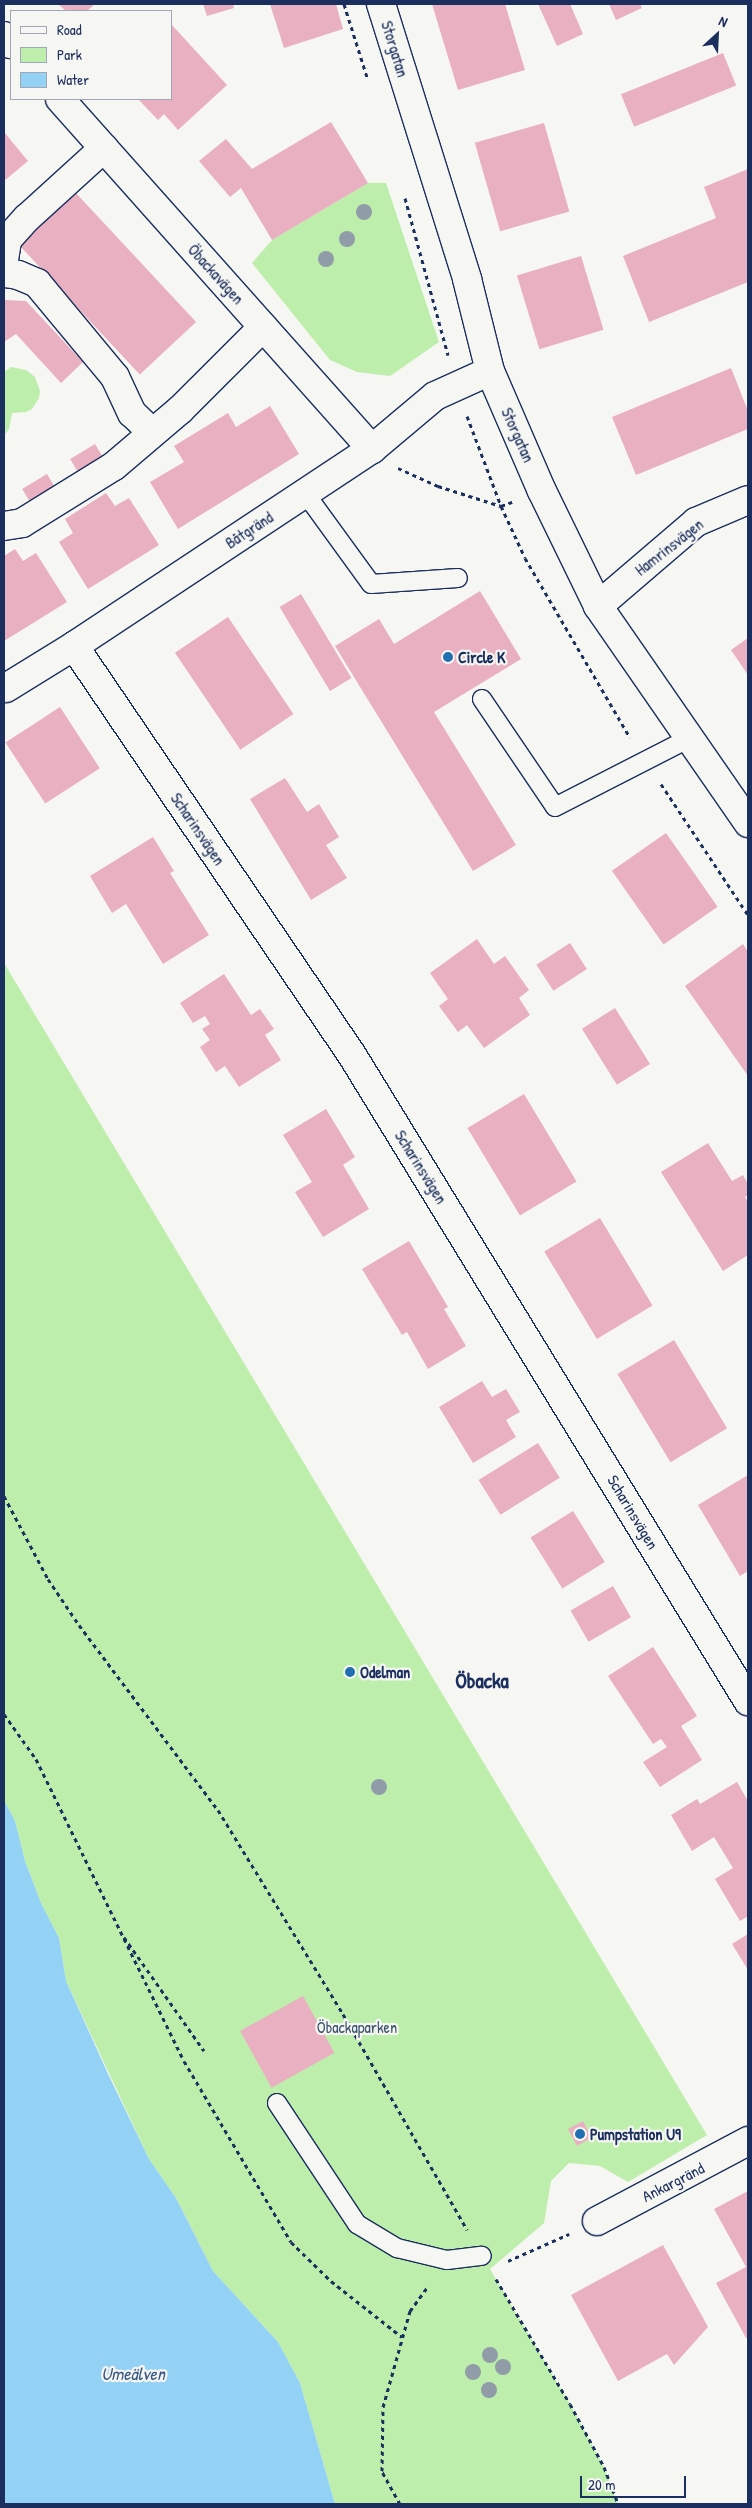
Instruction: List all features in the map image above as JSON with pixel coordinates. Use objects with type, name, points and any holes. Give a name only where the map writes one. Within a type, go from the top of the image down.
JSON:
[{"type":"street","name":"Storgatan","points":[[381,4],[467,279],[490,372],[542,491],[598,606],[748,823]]},
{"type":"street","name":"Öbackavägen","points":[[61,100],[372,449]]},
{"type":"street","points":[[4,260],[7,240],[27,218],[104,148]]},
{"type":"street","points":[[4,274],[18,275],[37,283],[115,377],[132,413],[152,432]]},
{"type":"street","points":[[4,526],[22,523],[114,466],[181,408],[262,327]]},
{"type":"street","name":"Båtgränd","points":[[6,688],[74,646],[372,449],[435,396],[490,372]]},
{"type":"street","name":"Hamrinsvägen","points":[[598,606],[696,522],[748,500]]},
{"type":"street","name":"Scharinsvägen","points":[[74,646],[352,1055],[748,1701]]},
{"type":"street","name":"Ankargränd","points":[[597,2221],[748,2141]]},
{"type":"lane","points":[[305,493],[371,584],[458,578]]},
{"type":"lane","points":[[482,698],[555,808],[690,738]]},
{"type":"lane","points":[[278,2103],[357,2224],[397,2248],[447,2260],[486,2262]]},
{"type":"path","points":[[372,449],[385,463],[438,486],[501,506],[542,491]]},
{"type":"path","points":[[4,1496],[48,1578],[79,1625],[218,1810],[343,2014],[570,2404],[604,2467],[618,2504]]},
{"type":"path","points":[[4,1714],[36,1759],[184,2061],[292,2242],[331,2281],[402,2337]]},
{"type":"path","points":[[118,1928],[204,2051]]},
{"type":"path","points":[[486,2262],[597,2221]]},
{"type":"path","points":[[400,2504],[382,2471],[382,2407],[410,2311],[447,2260]]},
{"type":"green space","points":[[368,183],[386,183],[439,342],[390,376],[357,372],[330,360],[252,263],[272,240]]},
{"type":"green space","points":[[11,367],[26,370],[35,377],[40,391],[39,398],[32,409],[26,412],[12,413],[9,429],[4,436],[4,372]]},
{"type":"green space","name":"Öbackaparken","points":[[4,963],[707,2135],[628,2182],[600,2166],[569,2163],[551,2181],[544,2223],[490,2269],[570,2404],[604,2467],[618,2504],[335,2504],[300,2383],[278,2342],[213,2271],[176,2198],[149,2159],[66,1981],[59,1938],[41,1903],[25,1861],[15,1821],[4,1800]]},
{"type":"water","name":"Umeälven","points":[[4,1800],[15,1821],[25,1861],[41,1903],[59,1938],[66,1981],[109,2076],[149,2159],[176,2198],[213,2271],[278,2342],[300,2383],[335,2504],[4,2504]]},
{"type":"building","points":[[58,4],[95,4],[88,10],[65,10]]},
{"type":"building","points":[[203,4],[233,4],[234,8],[207,16]]},
{"type":"building","points":[[270,4],[336,4],[343,29],[284,48]]},
{"type":"building","points":[[432,4],[505,4],[525,70],[458,90]]},
{"type":"building","points":[[538,4],[570,4],[583,34],[557,46]]},
{"type":"building","points":[[609,4],[640,4],[642,8],[616,20]]},
{"type":"building","points":[[172,25],[227,85],[178,130],[164,114],[158,120],[139,100],[172,100]]},
{"type":"building","points":[[723,53],[736,85],[634,127],[621,94]]},
{"type":"building","points":[[331,122],[368,183],[272,240],[241,188],[230,197],[199,161],[226,139],[252,169]]},
{"type":"building","points":[[544,123],[569,211],[500,231],[475,143]]},
{"type":"building","points":[[4,132],[28,161],[4,181]]},
{"type":"building","points":[[748,169],[748,282],[649,322],[623,256],[716,218],[704,187]]},
{"type":"building","points":[[74,191],[196,322],[140,374],[18,244]]},
{"type":"building","points":[[581,256],[604,330],[539,349],[517,276]]},
{"type":"building","points":[[4,300],[26,301],[83,362],[61,383],[16,334],[4,342]]},
{"type":"building","points":[[731,368],[748,411],[748,429],[636,475],[612,417]]},
{"type":"building","points":[[270,406],[299,454],[178,529],[150,482],[184,462],[174,446],[228,413],[236,427]]},
{"type":"building","points":[[95,444],[104,459],[79,474],[70,459]]},
{"type":"building","points":[[47,474],[56,489],[31,504],[22,489]]},
{"type":"building","points":[[106,493],[115,506],[129,498],[159,545],[88,589],[59,542],[73,533],[65,519]]},
{"type":"building","points":[[15,549],[23,561],[36,553],[67,602],[4,641],[4,556]]},
{"type":"building","points":[[480,591],[521,659],[434,712],[516,845],[473,871],[335,646],[379,619],[394,644]]},
{"type":"building","points":[[301,594],[351,678],[330,691],[280,607]]},
{"type":"building","points":[[228,617],[293,714],[240,750],[175,653]]},
{"type":"building","points":[[748,638],[748,675],[731,650]]},
{"type":"building","points":[[60,707],[100,768],[45,804],[5,742]]},
{"type":"building","points":[[285,778],[307,812],[319,804],[339,837],[326,845],[347,878],[311,900],[250,799]]},
{"type":"building","points":[[666,833],[718,907],[664,945],[612,871]]},
{"type":"building","points":[[153,837],[174,871],[170,873],[209,935],[163,964],[126,904],[112,913],[90,876]]},
{"type":"building","points":[[477,939],[494,964],[505,956],[529,990],[519,998],[530,1015],[484,1048],[467,1025],[458,1032],[439,1006],[448,999],[430,973]]},
{"type":"building","points":[[570,943],[587,969],[553,991],[536,965]]},
{"type":"building","points":[[743,944],[748,952],[748,1076],[685,986]]},
{"type":"building","points":[[224,974],[251,1015],[260,1009],[274,1029],[265,1035],[281,1060],[239,1087],[225,1066],[216,1072],[200,1047],[210,1040],[202,1029],[210,1024],[205,1016],[193,1023],[180,1003]]},
{"type":"building","points":[[615,1008],[650,1064],[617,1085],[582,1029]]},
{"type":"building","points":[[524,1094],[577,1181],[520,1215],[467,1128]]},
{"type":"building","points":[[326,1109],[355,1157],[343,1165],[369,1209],[323,1237],[295,1192],[312,1182],[283,1135]]},
{"type":"building","points":[[708,1143],[732,1181],[743,1175],[748,1184],[748,1195],[745,1197],[748,1202],[748,1255],[723,1271],[661,1172]]},
{"type":"building","points":[[600,1218],[653,1305],[597,1339],[544,1251]]},
{"type":"building","points":[[409,1241],[448,1307],[444,1309],[466,1346],[428,1369],[407,1332],[402,1335],[362,1269]]},
{"type":"building","points":[[674,1340],[727,1428],[670,1462],[617,1374]]},
{"type":"building","points":[[482,1381],[492,1397],[506,1389],[520,1412],[506,1420],[516,1437],[473,1463],[439,1407]]},
{"type":"building","points":[[538,1443],[560,1478],[500,1515],[479,1480]]},
{"type":"building","points":[[748,1475],[748,1571],[740,1576],[698,1505]]},
{"type":"building","points":[[573,1511],[605,1562],[562,1588],[531,1537]]},
{"type":"building","points":[[613,1586],[631,1617],[589,1642],[571,1611]]},
{"type":"building","points":[[653,1647],[697,1716],[681,1726],[702,1760],[660,1787],[643,1762],[667,1747],[661,1739],[653,1744],[608,1676]]},
{"type":"building","points":[[737,1782],[748,1801],[748,1916],[740,1921],[715,1879],[733,1868],[714,1837],[692,1851],[671,1815],[697,1799],[700,1804]]},
{"type":"building","points":[[748,1934],[748,1970],[732,1944]]},
{"type":"building","points":[[303,1996],[335,2053],[272,2088],[240,2031]]},
{"type":"building","name":"Pumpstation U9","points":[[583,2121],[592,2138],[577,2146],[568,2129]]},
{"type":"building","points":[[748,2191],[748,2337],[746,2338],[716,2283],[746,2267],[714,2209]]},
{"type":"building","points":[[663,2245],[708,2327],[674,2365],[667,2354],[618,2381],[571,2295]]},
{"type":"place","name":"Circle K","points":[[448,657]]},
{"type":"place","name":"Odelman","points":[[350,1672]]},
{"type":"place","name":"Pumpstation U9","points":[[580,2134]]},
{"type":"district","name":"Öbacka","points":[[482,1681]]}]
